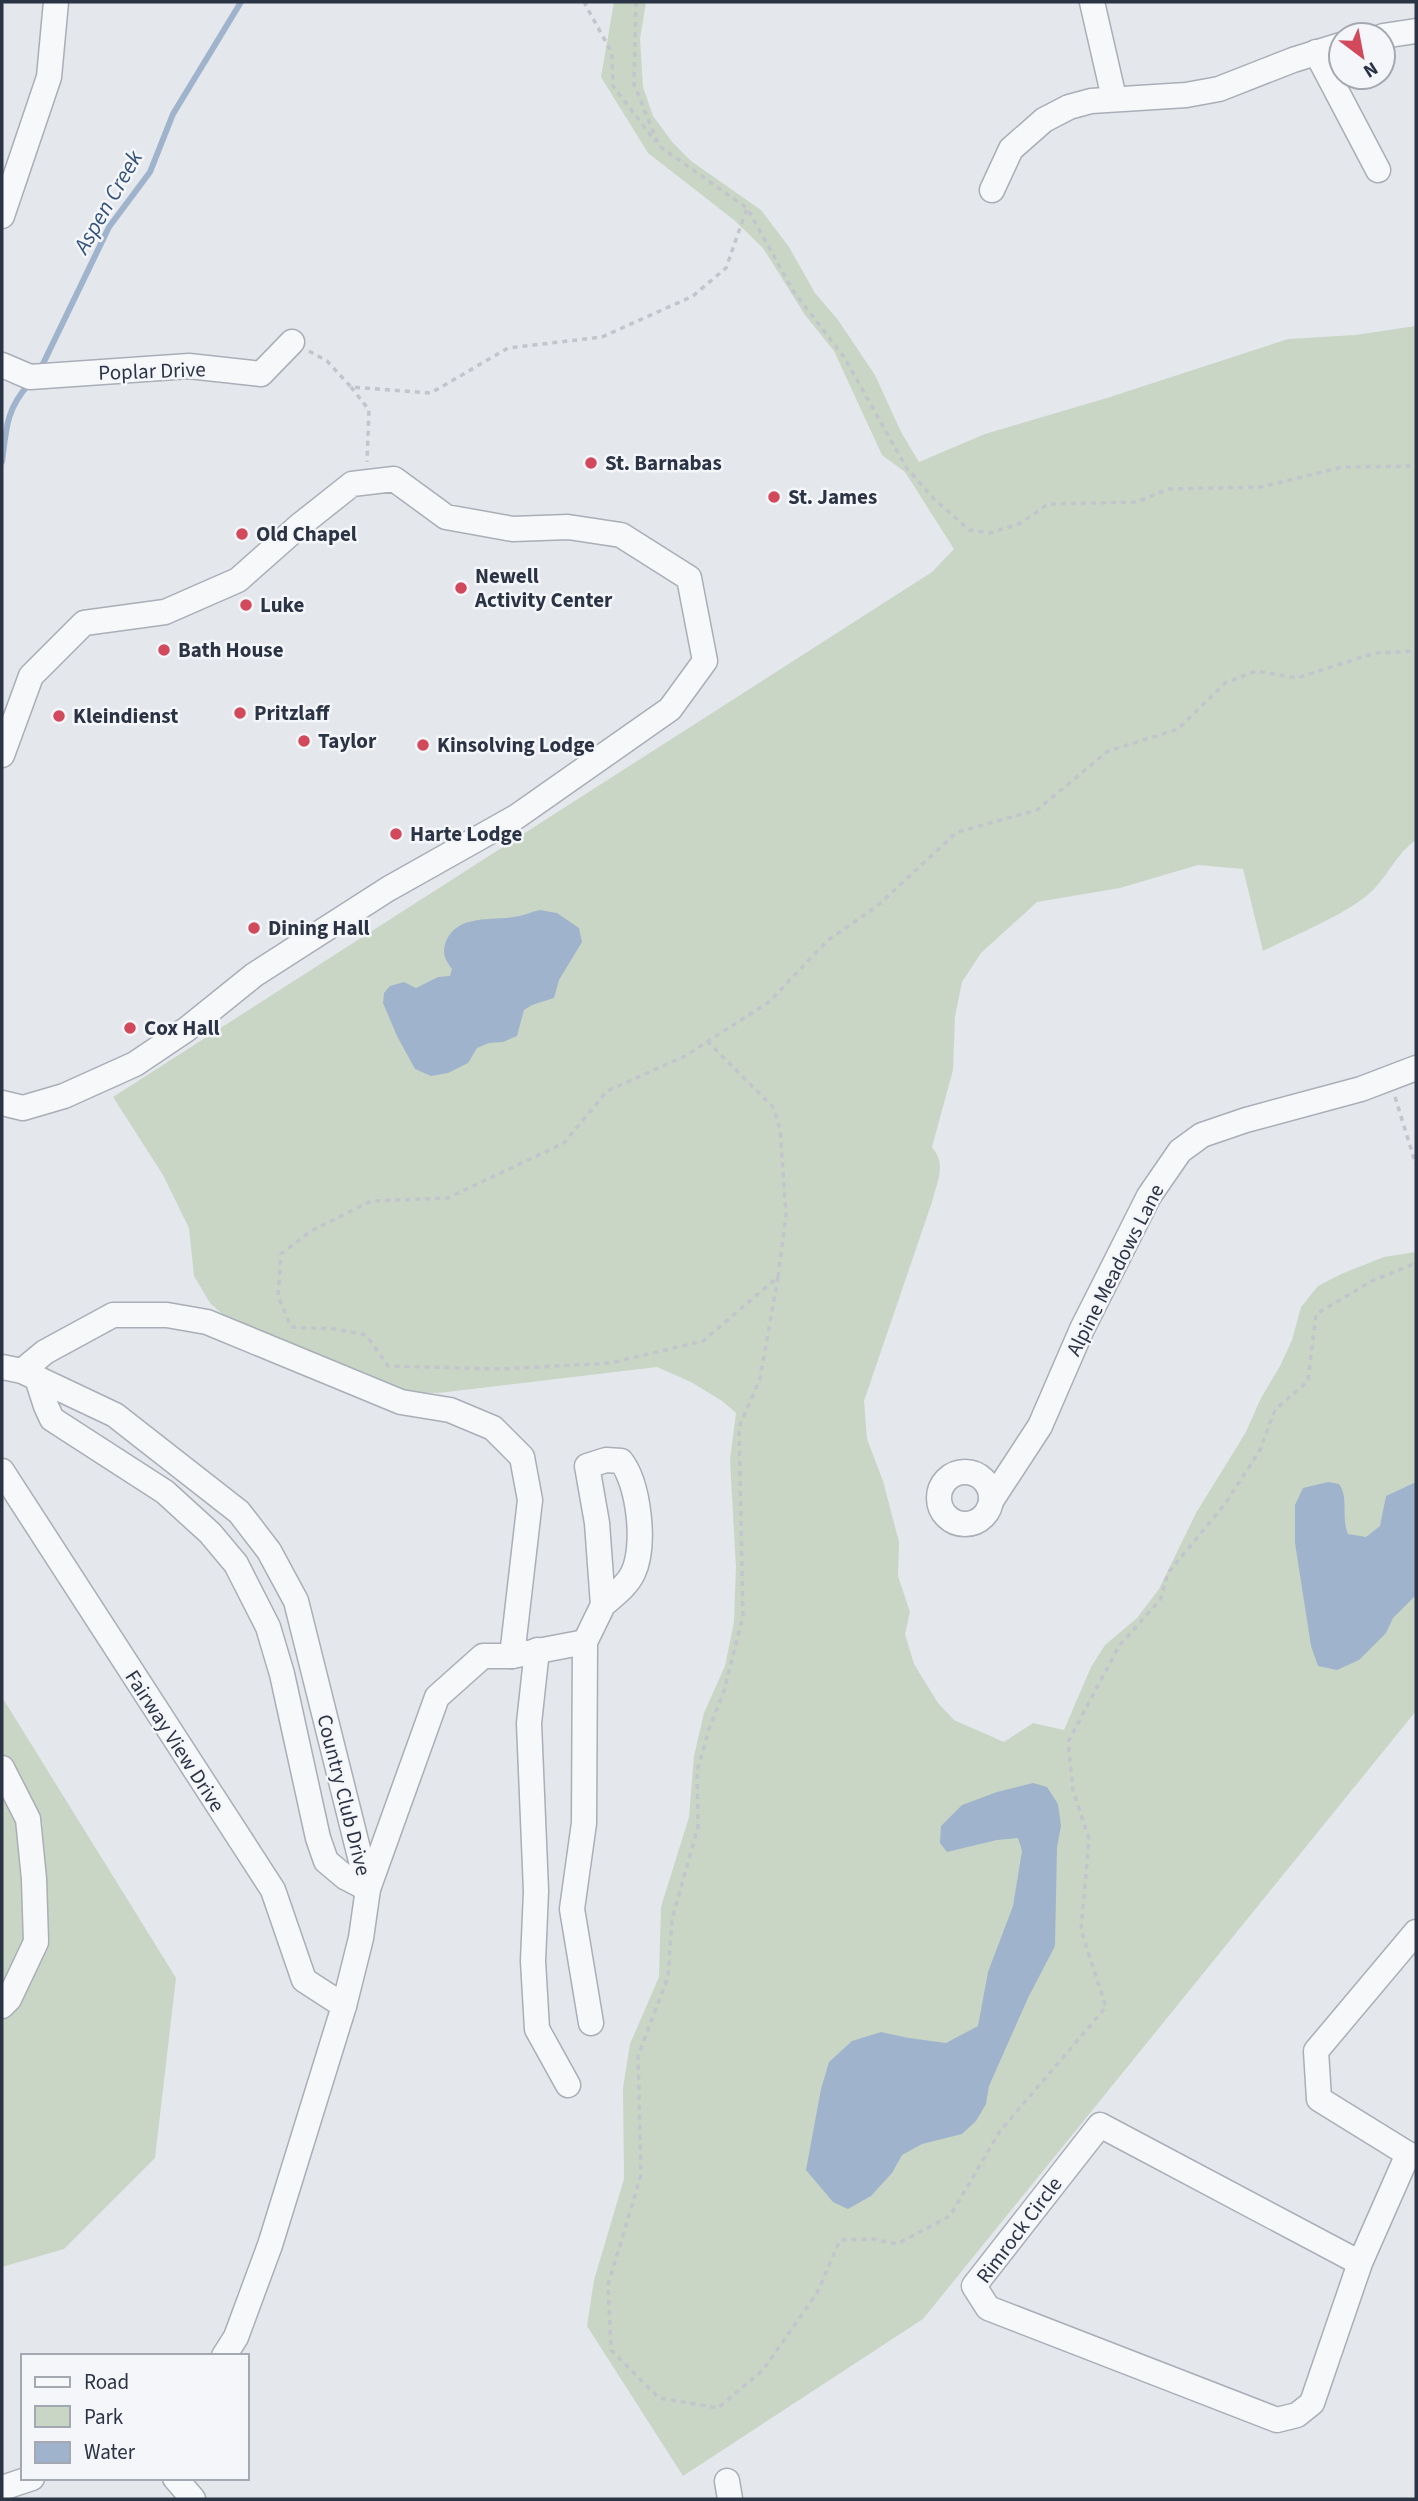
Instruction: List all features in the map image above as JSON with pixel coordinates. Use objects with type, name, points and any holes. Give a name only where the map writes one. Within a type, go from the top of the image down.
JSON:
[{"type":"street","points":[[2,216],[49,77],[56,2]]},
{"type":"street","points":[[1092,2],[1114,99]]},
{"type":"street","points":[[1397,34],[1416,31]]},
{"type":"street","points":[[992,190],[1011,149],[1044,120],[1069,107],[1114,99],[1186,95],[1219,89],[1327,49]]},
{"type":"street","points":[[1316,52],[1378,170]]},
{"type":"street","name":"Poplar Drive","points":[[2,365],[30,377],[189,366],[261,374],[292,342]]},
{"type":"street","points":[[2,755],[31,676],[84,623],[165,612],[238,580],[352,484],[394,479],[446,517],[513,529],[568,527],[621,535],[689,578],[705,661],[670,709],[516,817],[387,889],[254,975],[187,1029],[135,1064],[107,1078],[23,1108],[2,1103]]},
{"type":"street","name":"Alpine Meadows Lane","points":[[991,1502],[1040,1426],[1082,1329],[1149,1196],[1180,1151],[1202,1135],[1389,1080],[1416,1069]]},
{"type":"street","points":[[512,1656],[530,1500],[522,1457],[493,1428],[450,1410],[401,1402],[206,1322],[167,1315],[113,1315],[45,1352],[20,1372],[46,1406],[52,1419],[165,1492],[210,1533],[236,1563],[268,1627],[282,1674],[318,1838],[326,1861],[345,1877],[368,1889],[437,1697],[483,1656],[512,1656],[585,1642]]},
{"type":"street","name":"Country Club Drive","points":[[20,1372],[115,1415],[239,1512],[269,1550],[296,1601],[368,1889],[344,2006],[270,2245],[236,2337],[225,2354]]},
{"type":"street","points":[[591,2023],[572,1909],[584,1824],[585,1642],[603,1605],[632,1574],[638,1556],[639,1526],[628,1471],[621,1461],[606,1460],[587,1466],[597,1523],[603,1605]]},
{"type":"street","name":"Fairway View Drive","points":[[2,1471],[274,1891],[304,1980],[344,2006]]},
{"type":"street","points":[[537,1650],[529,1723],[536,1891],[533,1961],[537,2029],[568,2085]]},
{"type":"street","points":[[2,1768],[29,1819],[36,1942],[9,1999],[2,2006]]},
{"type":"street","points":[[1412,2156],[1319,2099],[1316,2051],[1416,1932]]},
{"type":"street","name":"Rimrock Circle","points":[[1360,2263],[1100,2125],[974,2286],[988,2308],[1277,2420],[1297,2415],[1311,2403],[1360,2263],[1412,2156]]},
{"type":"street","points":[[2,2488],[26,2480]]},
{"type":"street","points":[[177,2480],[194,2499]]},
{"type":"path","points":[[587,2],[584,5],[612,53],[613,86],[659,146],[747,208],[794,292],[844,357],[906,467],[933,498],[969,530],[990,533],[1021,523],[1048,504],[1137,502],[1168,489],[1261,487],[1342,467],[1416,466]]},
{"type":"path","points":[[636,2],[634,84],[659,146]]},
{"type":"path","points":[[351,387],[431,393],[508,348],[603,337],[681,302],[693,296],[726,268],[747,208]]},
{"type":"path","points":[[292,342],[327,361],[369,410],[366,482]]},
{"type":"path","points":[[778,1277],[703,1341],[611,1363],[502,1369],[388,1366],[366,1335],[335,1329],[291,1327],[278,1296],[281,1254],[311,1231],[370,1201],[448,1198],[564,1143],[607,1091],[685,1056],[769,1002],[828,940],[876,907],[957,832],[1037,810],[1108,751],[1178,729],[1225,683],[1255,671],[1297,678],[1375,653],[1416,651]]},
{"type":"path","points":[[708,1041],[773,1107],[781,1140],[786,1215],[761,1379],[739,1427],[743,1616],[724,1691],[709,1729],[697,1772],[698,1827],[672,1919],[668,1977],[638,2056],[641,2175],[608,2285],[611,2350],[659,2398],[718,2408],[763,2370],[817,2293],[839,2240],[872,2239],[897,2244],[950,2216],[1000,2132],[1105,2007],[1081,1930],[1089,1839],[1073,1790],[1068,1742],[1119,1646],[1160,1600],[1168,1573],[1225,1504],[1260,1450],[1276,1410],[1308,1381],[1316,1314],[1372,1281],[1416,1264]]},
{"type":"path","points":[[1389,1080],[1416,1165]]},
{"type":"green space","points":[[614,2],[646,2],[640,39],[643,87],[653,116],[673,143],[691,161],[761,210],[789,247],[815,293],[838,320],[875,375],[901,432],[919,462],[985,434],[1107,398],[1288,339],[1355,335],[1416,326],[1416,840],[1404,851],[1379,884],[1351,907],[1263,951],[1243,869],[1198,865],[1120,888],[1037,902],[981,953],[962,982],[955,1016],[953,1070],[932,1147],[939,1160],[938,1180],[864,1401],[867,1439],[883,1481],[899,1542],[898,1576],[910,1612],[905,1634],[914,1664],[938,1703],[954,1720],[1004,1742],[1033,1723],[1064,1730],[1091,1667],[1105,1645],[1137,1618],[1159,1589],[1196,1513],[1246,1432],[1261,1398],[1280,1366],[1292,1340],[1301,1307],[1318,1286],[1341,1274],[1384,1257],[1416,1252],[1416,1711],[923,2319],[683,2476],[587,2326],[594,2280],[624,2179],[623,2088],[630,2044],[659,1977],[661,1907],[689,1817],[694,1756],[704,1713],[725,1666],[734,1622],[736,1567],[730,1460],[736,1413],[691,1382],[657,1367],[438,1393],[394,1392],[231,1322],[210,1303],[194,1276],[189,1228],[163,1175],[113,1097],[932,572],[954,549],[905,472],[882,455],[834,351],[805,315],[763,248],[734,220],[648,153],[601,77]]},
{"type":"green space","points":[[2,1697],[176,1978],[155,2158],[64,2249],[2,2267]]},
{"type":"water","points":[[540,910],[557,913],[579,928],[582,942],[559,980],[554,998],[524,1010],[517,1036],[477,1048],[468,1063],[448,1073],[431,1076],[415,1069],[383,1003],[384,993],[390,986],[404,982],[416,988],[438,977],[450,976],[452,969],[445,958],[444,948],[450,934],[458,927],[477,920],[509,918]]},
{"type":"water","points":[[1328,1482],[1339,1484],[1342,1489],[1348,1534],[1366,1537],[1380,1526],[1386,1496],[1416,1482],[1416,1595],[1393,1618],[1386,1633],[1359,1660],[1337,1670],[1318,1666],[1311,1646],[1295,1543],[1295,1505],[1303,1488]]},
{"type":"water","points":[[1033,1783],[1047,1787],[1058,1804],[1061,1826],[1057,1847],[1055,1946],[1028,1998],[989,2086],[986,2104],[976,2121],[962,2134],[922,2144],[902,2155],[892,2173],[871,2196],[848,2209],[833,2202],[806,2170],[821,2089],[829,2062],[852,2041],[881,2032],[946,2043],[978,2026],[988,1972],[1013,1906],[1022,1851],[1018,1838],[997,1840],[947,1852],[940,1843],[941,1826],[962,1805]]},
{"type":"waterway","name":"Aspen Creek","points":[[40,370],[109,227],[150,172],[173,114],[241,2]]},
{"type":"waterway","name":"Aspen Creek","points":[[2,462],[11,411],[29,384]]},
{"type":"place","name":"St. Barnabas","points":[[591,463]]},
{"type":"place","name":"St. James","points":[[774,497]]},
{"type":"place","name":"Old Chapel","points":[[242,534]]},
{"type":"place","name":"Newell Activity Center","points":[[461,588]]},
{"type":"place","name":"Luke","points":[[246,605]]},
{"type":"place","name":"Bath House","points":[[164,650]]},
{"type":"place","name":"Pritzlaff","points":[[240,713]]},
{"type":"place","name":"Kleindienst","points":[[59,716]]},
{"type":"place","name":"Taylor","points":[[304,741]]},
{"type":"place","name":"Kinsolving Lodge","points":[[423,745]]},
{"type":"place","name":"Harte Lodge","points":[[396,834]]},
{"type":"place","name":"Dining Hall","points":[[254,928]]},
{"type":"place","name":"Cox Hall","points":[[130,1028]]}]
